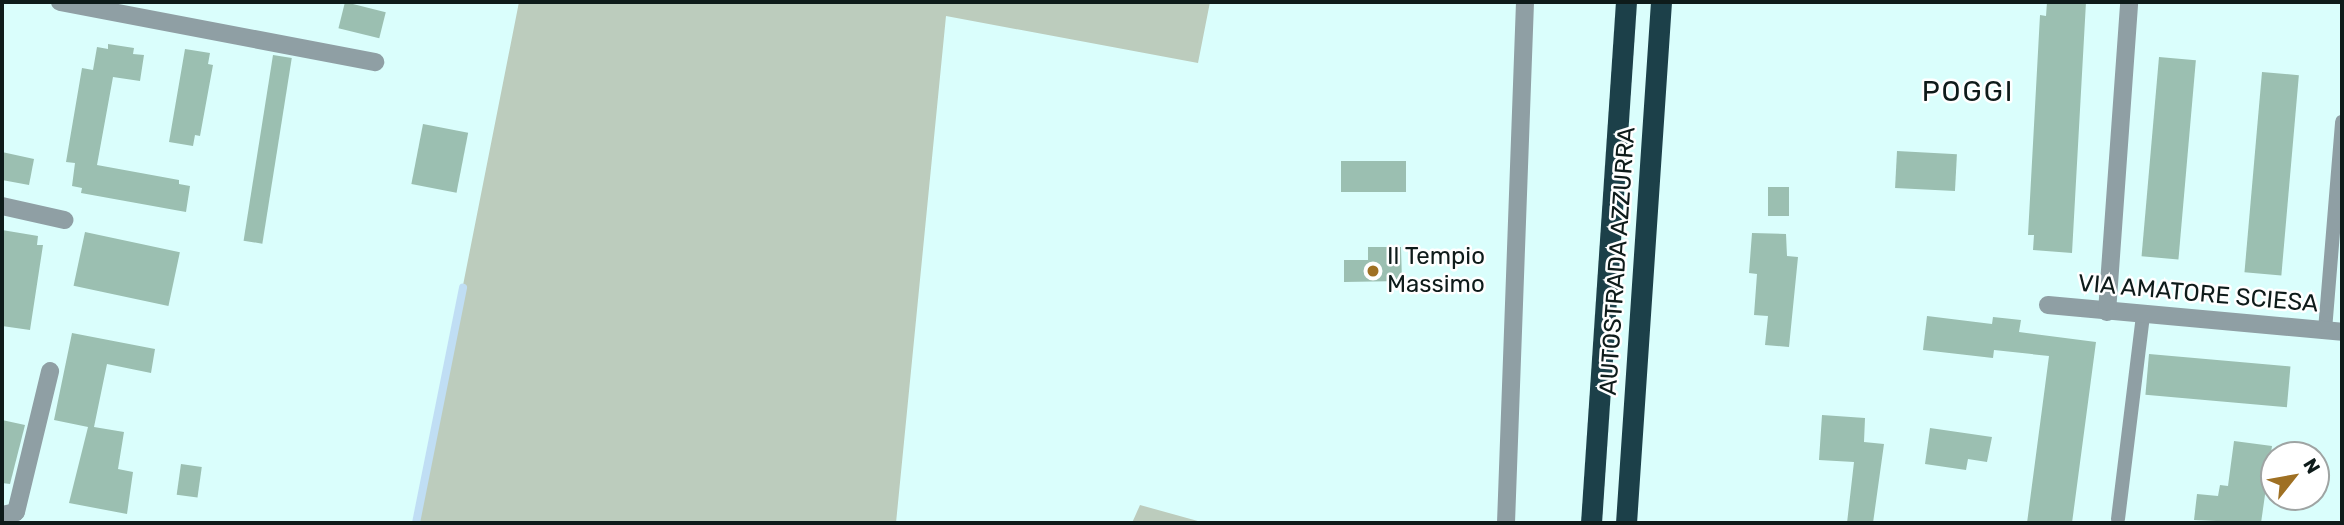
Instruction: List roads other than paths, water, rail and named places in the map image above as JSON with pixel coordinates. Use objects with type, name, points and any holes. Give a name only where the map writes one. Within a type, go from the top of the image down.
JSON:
[{"type":"highway","name":"AUTOSTRADA AZZURRA","points":[[1591,523],[1626,2]]},
{"type":"highway","name":"AUTOSTRADA AZZURRA","points":[[1626,523],[1661,2]]},
{"type":"street","points":[[60,2],[375,62]]},
{"type":"street","points":[[1506,523],[1525,2]]},
{"type":"street","points":[[2107,312],[2129,2]]},
{"type":"street","points":[[2,206],[64,220]]},
{"type":"street","name":"VIA AMATORE SCIESA","points":[[2048,305],[2333,331]]},
{"type":"street","points":[[2,515],[16,512],[50,371]]},
{"type":"lane","points":[[2333,331],[2342,122]]},
{"type":"lane","points":[[2118,519],[2143,315]]},
{"type":"waterway","points":[[416,523],[463,288]]},
{"type":"place","name":"Il Tempio Massimo","points":[[1373,271]]},
{"type":"district","name":"POGGI","points":[[1968,92]]}]
